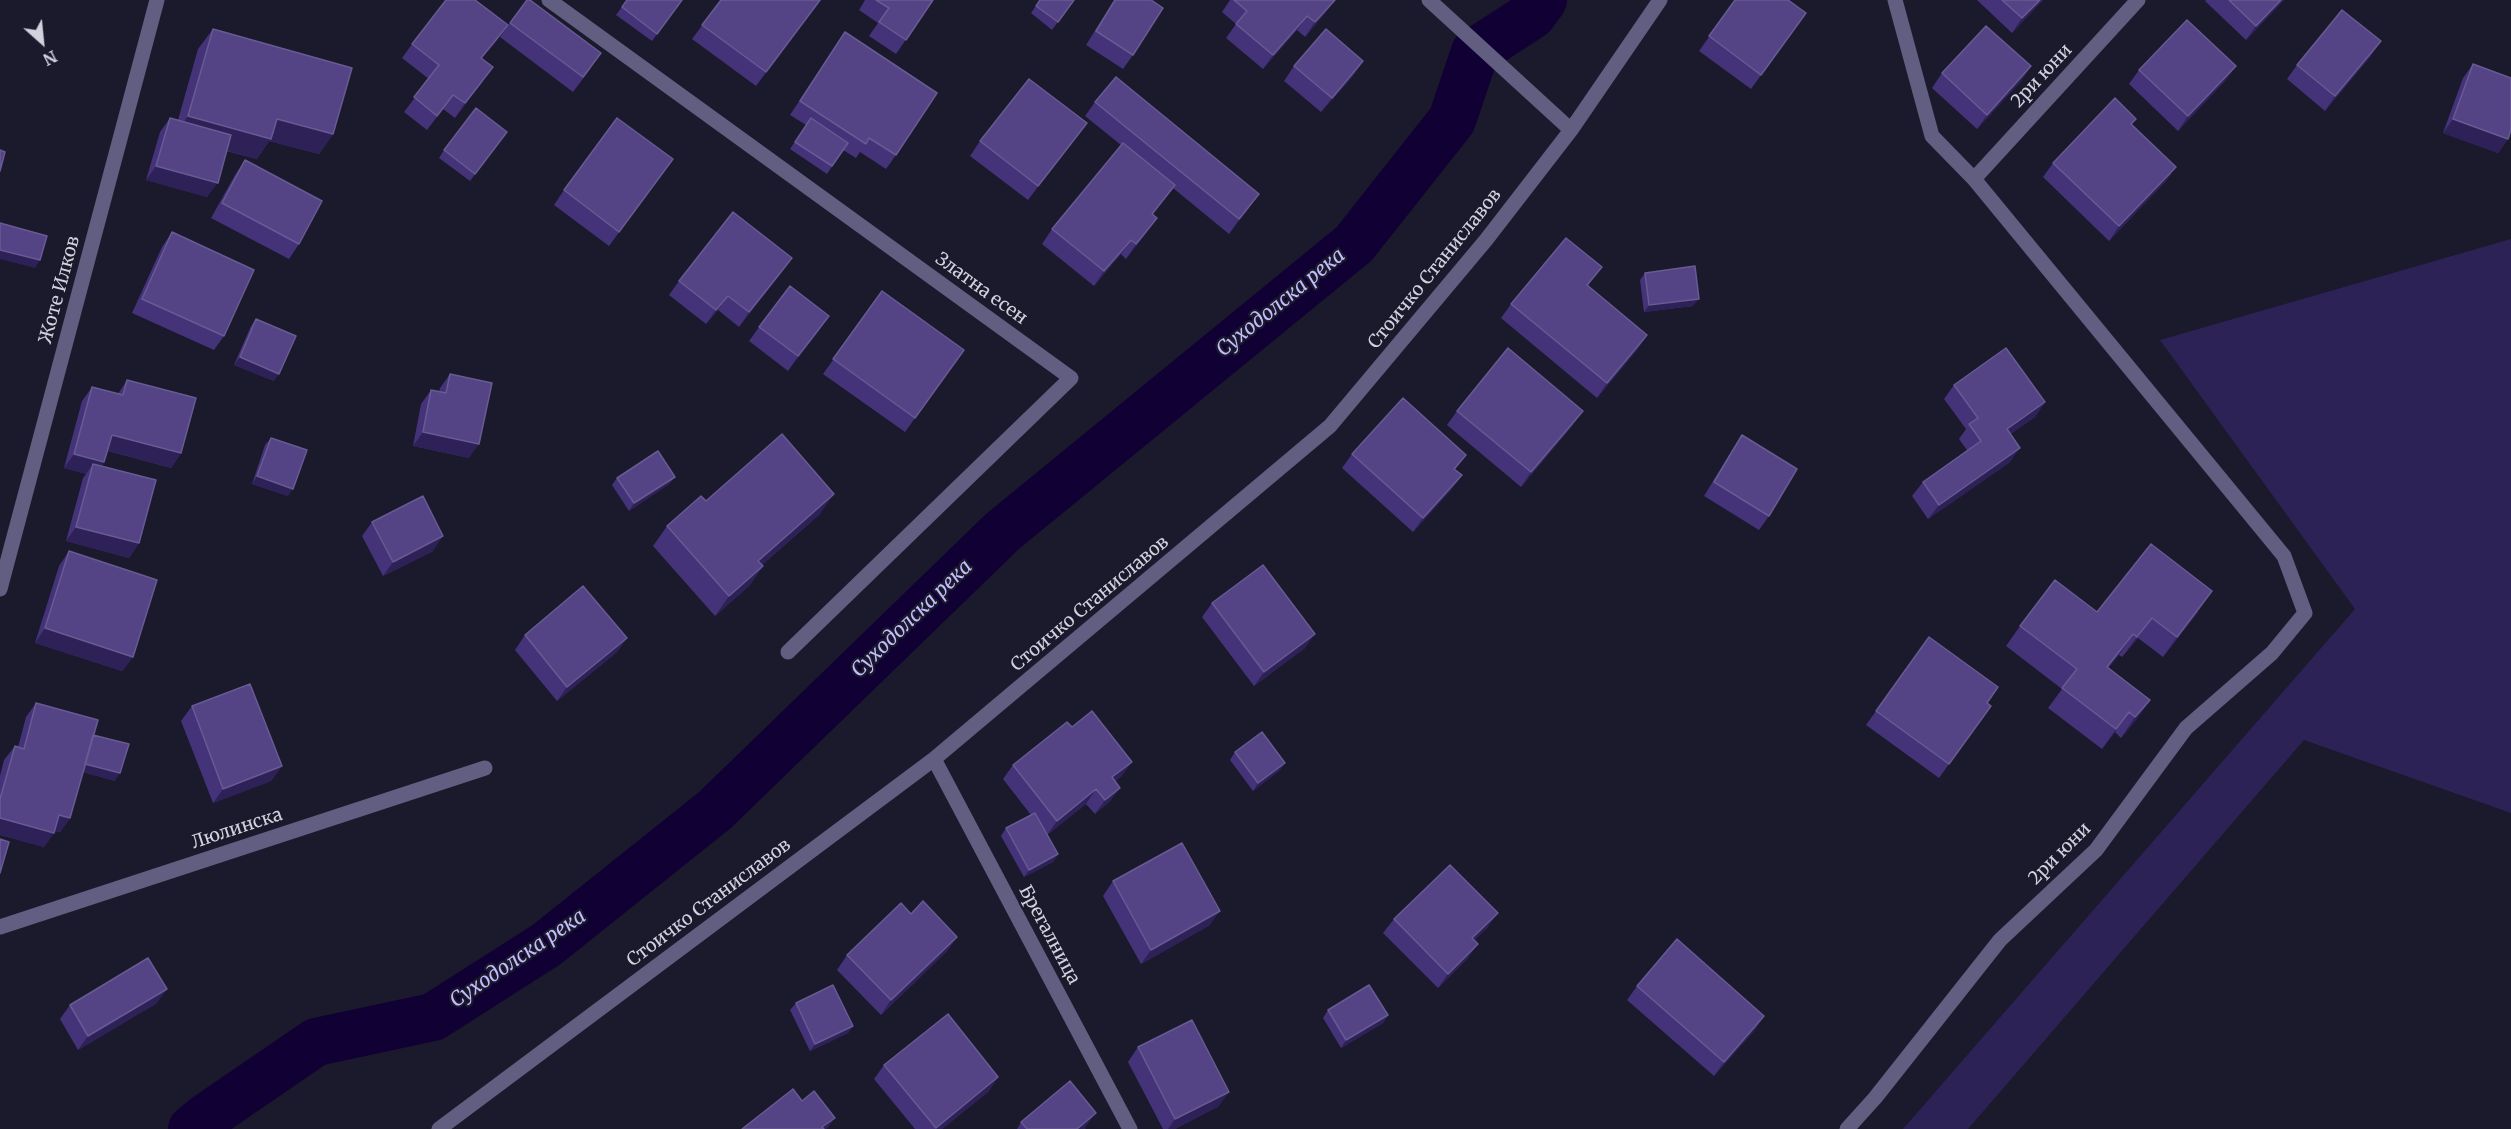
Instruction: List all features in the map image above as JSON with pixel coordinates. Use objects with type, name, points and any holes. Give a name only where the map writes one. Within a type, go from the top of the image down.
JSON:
[{"type":"street","name":"Жоте Илков","points":[[0,589],[157,0]]},
{"type":"street","name":"Златна есен","points":[[549,0],[1071,378],[788,652]]},
{"type":"street","name":"Стоичко Станиславов","points":[[439,1129],[934,759],[1330,426],[1486,240],[1571,130],[1660,0]]},
{"type":"street","points":[[1895,0],[1932,136],[1974,179]]},
{"type":"street","name":"2ри юни","points":[[1847,1129],[1875,1098],[2000,940],[2096,850],[2186,728],[2272,653],[2305,613],[2284,556],[1974,179],[2138,0]]},
{"type":"street","points":[[1430,1],[1571,130]]},
{"type":"street","name":"Брегалница","points":[[934,759],[1130,1129]]},
{"type":"street","name":"Люлинска","points":[[0,927],[486,768]]},
{"type":"shaded area","points":[[2511,239],[2511,813],[2304,740],[1968,1129],[1903,1129],[2355,609],[2160,340]]},
{"type":"building","points":[[446,0],[475,0],[508,25],[481,58],[493,67],[465,103],[453,95],[437,116],[414,97],[439,65],[412,44]]},
{"type":"building","points":[[527,0],[601,53],[583,77],[510,23]]},
{"type":"building","points":[[627,0],[682,0],[657,34],[622,7]]},
{"type":"building","points":[[721,0],[820,0],[766,72],[702,25]]},
{"type":"building","points":[[876,0],[933,0],[906,40],[879,22],[889,8]]},
{"type":"building","points":[[1040,0],[1074,0],[1058,22],[1036,6]]},
{"type":"building","points":[[1115,0],[1151,0],[1163,8],[1133,55],[1096,31]]},
{"type":"building","points":[[1234,0],[1335,0],[1315,22],[1307,16],[1273,55],[1236,24],[1247,11]]},
{"type":"building","points":[[1735,0],[1788,0],[1806,13],[1761,75],[1709,36]]},
{"type":"building","points":[[2002,0],[2040,0],[2022,18]]},
{"type":"building","points":[[2229,0],[2281,0],[2256,26]]},
{"type":"building","points":[[2342,10],[2381,41],[2335,96],[2297,65]]},
{"type":"building","points":[[2187,20],[2236,66],[2188,116],[2139,70]]},
{"type":"building","points":[[1986,26],[2031,66],[1987,115],[1942,73]]},
{"type":"building","points":[[213,29],[352,68],[333,134],[277,119],[271,139],[188,116]]},
{"type":"building","points":[[1326,29],[1363,61],[1332,98],[1294,66]]},
{"type":"building","points":[[845,32],[937,93],[896,155],[869,138],[866,144],[800,101]]},
{"type":"building","points":[[2473,64],[2511,78],[2511,130],[2508,139],[2453,119]]},
{"type":"building","points":[[1116,77],[1259,194],[1239,219],[1095,102]]},
{"type":"building","points":[[1029,79],[1087,123],[1038,186],[980,141]]},
{"type":"building","points":[[2115,98],[2136,119],[2131,124],[2176,167],[2119,226],[2053,163]]},
{"type":"building","points":[[476,108],[507,132],[475,174],[444,150]]},
{"type":"building","points":[[170,118],[231,135],[218,183],[156,166]]},
{"type":"building","points":[[617,118],[673,159],[619,232],[564,190]]},
{"type":"building","points":[[811,118],[848,143],[832,166],[795,142]]},
{"type":"building","points":[[1123,143],[1175,185],[1152,214],[1157,218],[1136,244],[1131,240],[1104,271],[1052,229]]},
{"type":"building","points":[[0,150],[5,152],[0,171]]},
{"type":"building","points":[[245,160],[322,201],[299,244],[222,203]]},
{"type":"building","points":[[733,212],[792,258],[749,312],[728,296],[716,310],[679,281]]},
{"type":"building","points":[[0,223],[47,236],[40,260],[0,250]]},
{"type":"building","points":[[172,232],[254,270],[224,336],[142,299]]},
{"type":"building","points":[[1566,238],[1602,267],[1587,285],[1647,335],[1607,383],[1511,304]]},
{"type":"building","points":[[1695,266],[1699,299],[1649,305],[1645,273]]},
{"type":"building","points":[[790,286],[829,316],[798,356],[759,327]]},
{"type":"building","points":[[882,291],[964,350],[915,418],[833,359]]},
{"type":"building","points":[[256,319],[296,336],[279,374],[240,357]]},
{"type":"building","points":[[1508,348],[1583,411],[1531,472],[1457,411]]},
{"type":"building","points":[[2006,348],[2045,402],[2007,429],[2020,448],[1939,505],[1923,482],[1981,441],[1969,424],[1978,418],[1954,385]]},
{"type":"building","points":[[450,374],[492,383],[479,444],[423,432],[431,390],[446,393]]},
{"type":"building","points":[[127,380],[196,398],[181,453],[112,435],[104,462],[74,454],[92,387],[123,395]]},
{"type":"building","points":[[1403,398],[1466,455],[1454,469],[1462,475],[1423,518],[1352,454]]},
{"type":"building","points":[[782,434],[834,494],[758,561],[763,566],[729,596],[667,526],[701,496],[706,501]]},
{"type":"building","points":[[1742,435],[1797,469],[1769,516],[1714,482]]},
{"type":"building","points":[[271,438],[307,450],[293,489],[257,476]]},
{"type":"building","points":[[658,451],[675,477],[634,503],[617,478]]},
{"type":"building","points":[[93,464],[156,480],[139,543],[76,527]]},
{"type":"building","points":[[423,496],[443,536],[393,562],[372,522]]},
{"type":"building","points":[[2151,544],[2212,591],[2177,637],[2152,618],[2137,637],[2133,634],[2107,667],[2150,700],[2135,717],[2129,712],[2116,729],[2062,688],[2077,669],[2020,626],[2055,580],[2097,612]]},
{"type":"building","points":[[69,551],[157,580],[133,657],[45,628]]},
{"type":"building","points":[[1263,565],[1315,634],[1264,672],[1212,603]]},
{"type":"building","points":[[583,586],[627,638],[567,687],[525,635]]},
{"type":"building","points":[[1929,637],[1998,687],[1987,703],[1991,706],[1949,764],[1876,711]]},
{"type":"building","points":[[250,684],[282,766],[223,789],[192,706]]},
{"type":"building","points":[[36,703],[98,720],[70,818],[59,815],[54,833],[0,818],[0,799],[15,746],[24,749]]},
{"type":"building","points":[[1092,711],[1132,762],[1112,777],[1120,788],[1105,800],[1096,789],[1057,821],[1013,765],[1067,722],[1072,727]]},
{"type":"building","points":[[1262,732],[1285,763],[1258,783],[1235,752]]},
{"type":"building","points":[[93,735],[129,744],[120,773],[85,764]]},
{"type":"building","points":[[1035,813],[1058,854],[1029,870],[1006,828]]},
{"type":"building","points":[[0,839],[9,842],[0,873]]},
{"type":"building","points":[[1182,843],[1220,911],[1151,950],[1113,881]]},
{"type":"building","points":[[1450,865],[1498,913],[1472,938],[1478,944],[1448,974],[1394,919]]},
{"type":"building","points":[[923,901],[957,937],[891,1000],[847,955],[901,903],[911,914]]},
{"type":"building","points":[[1677,939],[1764,1016],[1724,1062],[1637,986]]},
{"type":"building","points":[[148,958],[167,989],[88,1036],[70,1005]]},
{"type":"building","points":[[833,985],[853,1026],[815,1044],[796,1003]]},
{"type":"building","points":[[1369,985],[1388,1015],[1346,1040],[1328,1010]]},
{"type":"building","points":[[948,1014],[998,1077],[936,1128],[884,1065]]},
{"type":"building","points":[[1192,1020],[1229,1092],[1175,1119],[1138,1047]]},
{"type":"building","points":[[1070,1081],[1096,1113],[1077,1129],[1027,1129],[1021,1122]]},
{"type":"building","points":[[793,1089],[802,1101],[814,1091],[835,1118],[822,1127],[824,1129],[742,1129]]},
{"type":"waterway","name":"Суходолска река","points":[[192,1129],[316,1042],[433,1017],[546,945],[715,810],[1003,531],[1354,244],[1452,120],[1475,52],[1532,15],[1543,0]]}]
